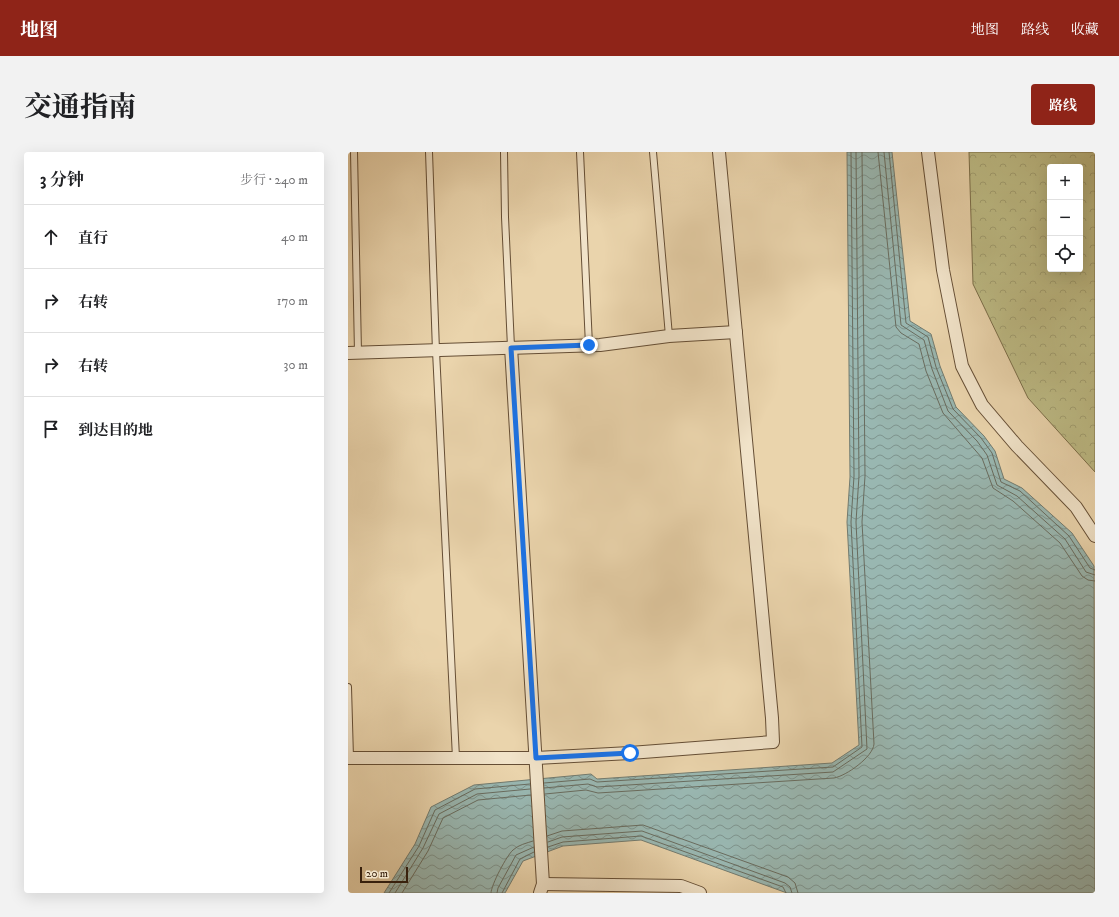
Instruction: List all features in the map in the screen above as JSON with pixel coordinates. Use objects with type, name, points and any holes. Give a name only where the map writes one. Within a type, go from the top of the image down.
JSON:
[{"type":"street","points":[[349,758],[536,758],[630,753],[773,742],[719,152]]},
{"type":"street","points":[[928,152],[943,270],[962,366],[982,405],[1017,446],[1076,507],[1095,536]]},
{"type":"street","points":[[353,353],[589,345],[669,336],[736,332]]},
{"type":"street","points":[[511,348],[536,758],[542,870],[541,888],[617,885],[681,886],[700,893]]},
{"type":"street","points":[[608,893],[617,885]]},
{"type":"lane","points":[[353,353],[354,152]]},
{"type":"lane","points":[[429,152],[436,351],[456,758]]},
{"type":"lane","points":[[504,152],[504,218],[511,348]]},
{"type":"lane","points":[[580,152],[589,345]]},
{"type":"lane","points":[[653,152],[669,336]]},
{"type":"lane","points":[[348,687],[349,758]]},
{"type":"green space","points":[[969,152],[1095,152],[1095,472],[1028,398],[973,284]]},
{"type":"water","points":[[847,152],[892,152],[910,321],[931,334],[940,366],[956,407],[984,436],[995,451],[1004,479],[1022,488],[1072,533],[1094,566],[1095,893],[787,893],[641,840],[563,846],[523,861],[505,893],[384,893],[415,844],[431,807],[474,785],[591,774],[597,779],[832,763],[859,745],[847,522],[850,477]]},
{"type":"route","points":[[589,345],[511,348],[536,758],[630,753]]}]
